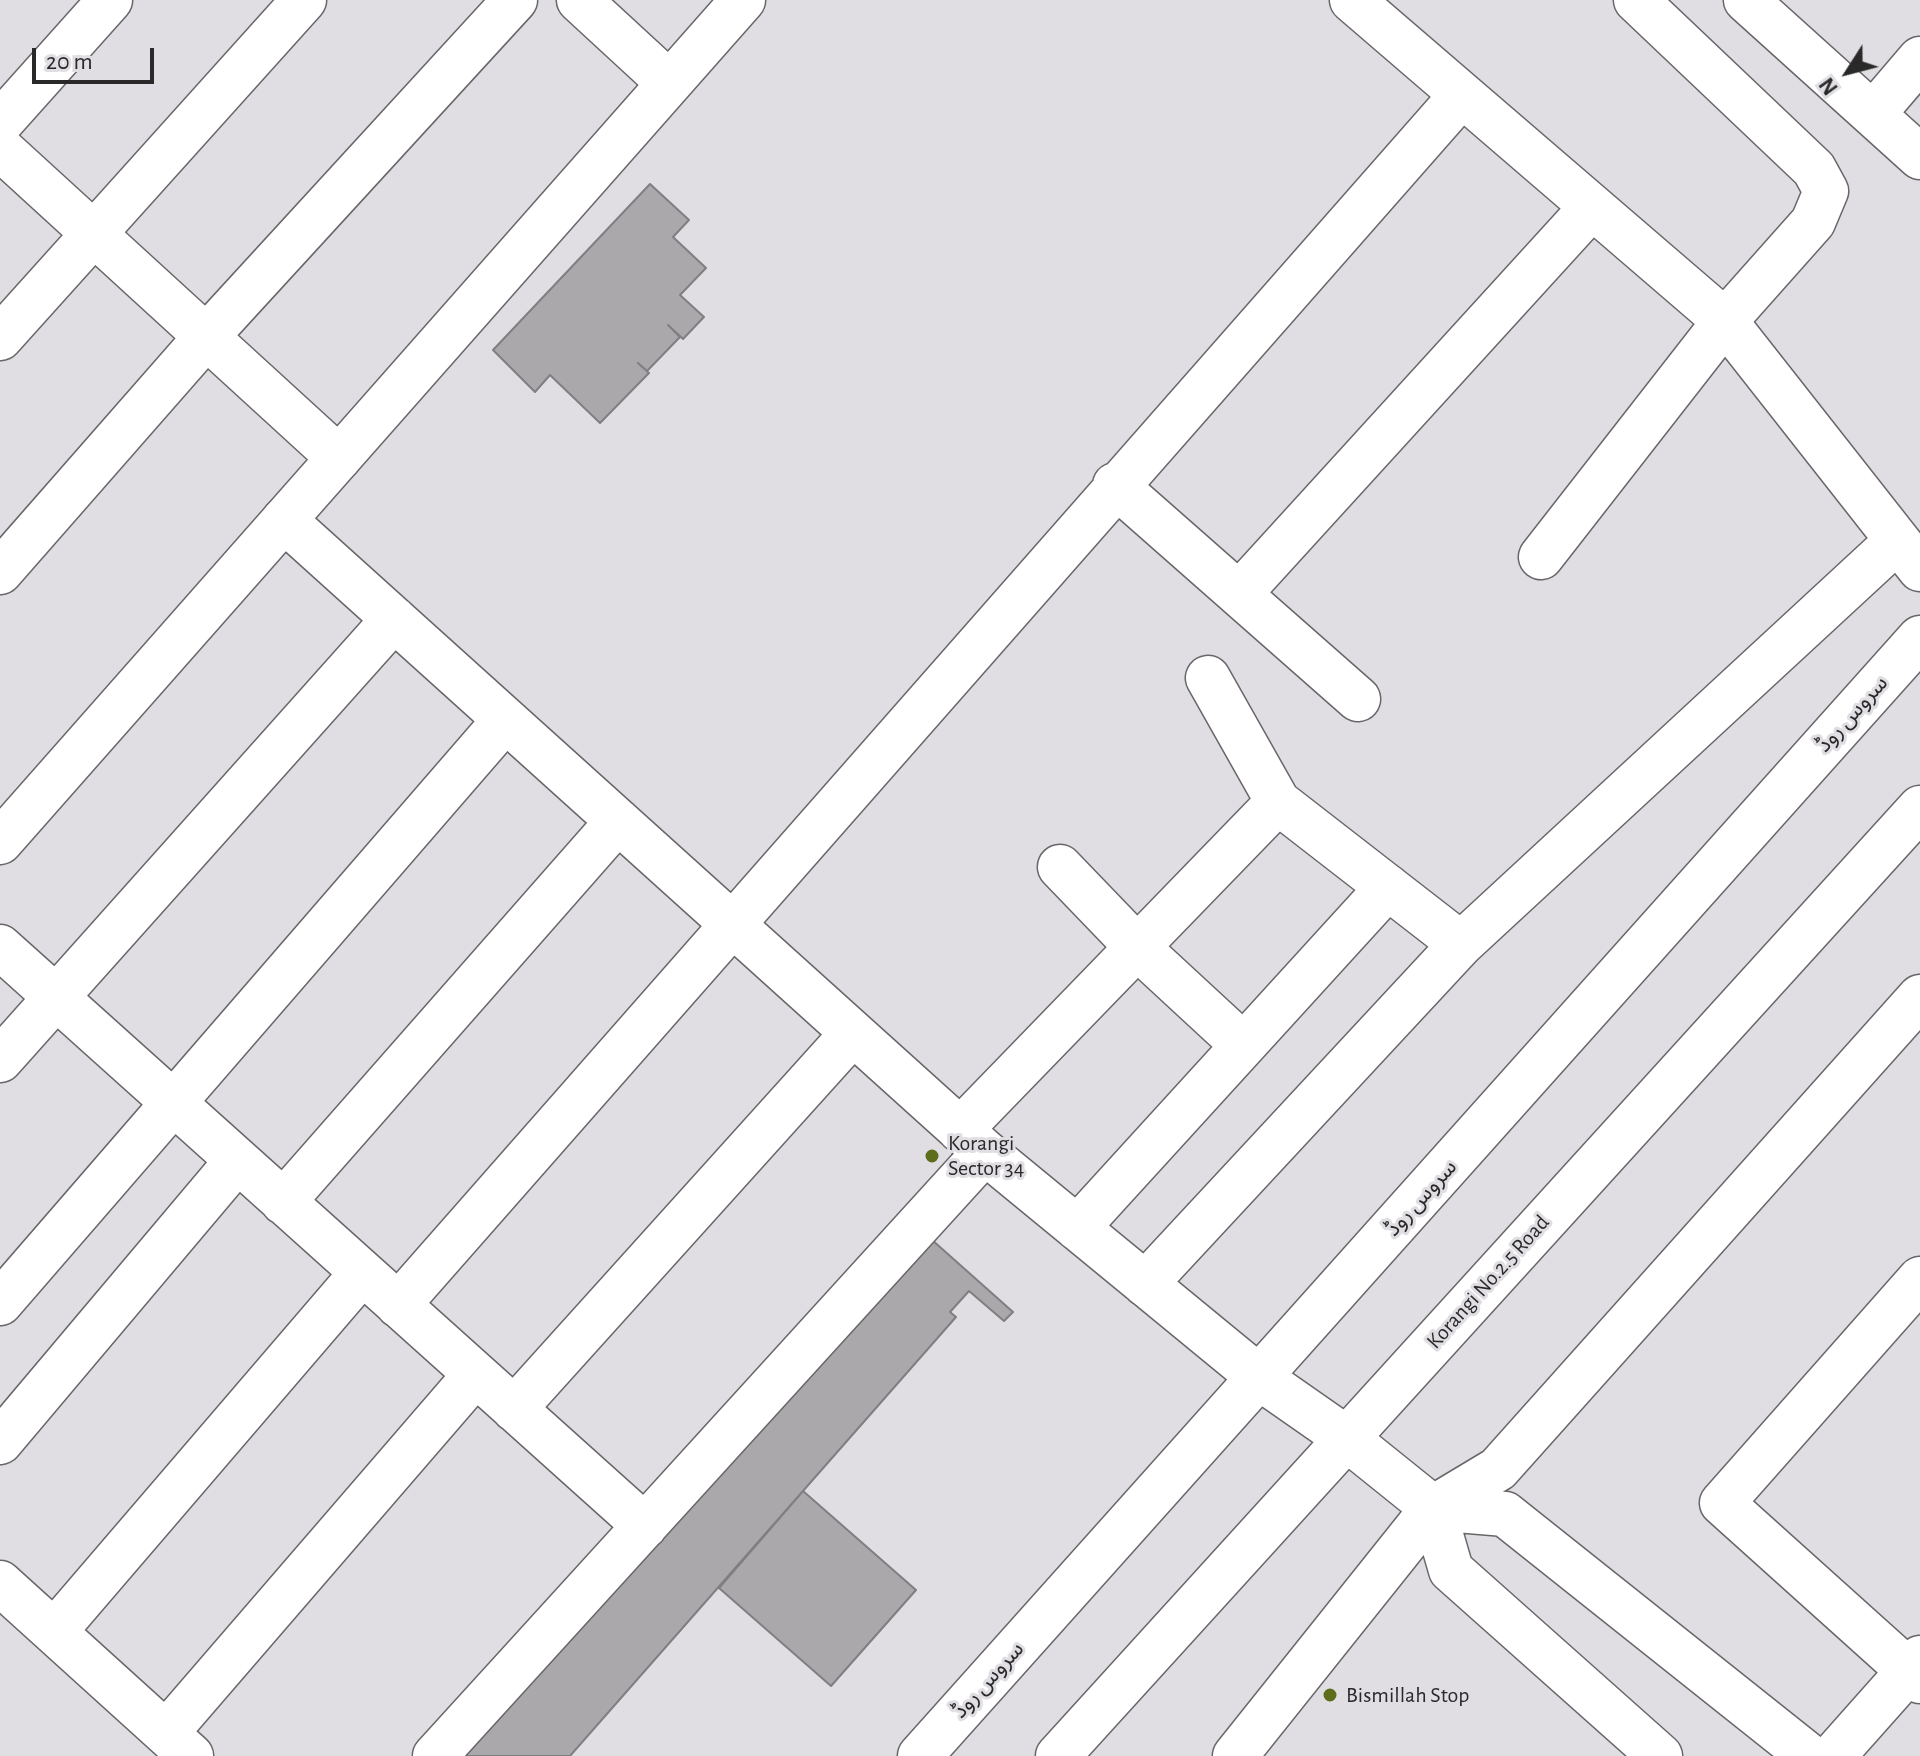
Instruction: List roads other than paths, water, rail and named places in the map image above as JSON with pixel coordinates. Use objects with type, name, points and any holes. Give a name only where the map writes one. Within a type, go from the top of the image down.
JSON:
[{"type":"street","points":[[0,123],[110,0]]},
{"type":"street","points":[[0,338],[304,0]]},
{"type":"street","points":[[0,572],[206,337],[515,0]]},
{"type":"street","points":[[579,0],[669,83]]},
{"type":"street","points":[[0,842],[743,0]]},
{"type":"street","points":[[1541,557],[1725,321],[1813,222],[1826,191],[1814,169],[1636,0]]},
{"type":"street","points":[[1746,0],[1920,157]]},
{"type":"street","points":[[1145,1284],[1461,944],[1909,555],[1725,321],[1460,97],[1361,3]]},
{"type":"street","points":[[1873,114],[1920,59]]},
{"type":"street","points":[[398,1305],[734,926],[1115,485],[1460,97]]},
{"type":"street","points":[[0,148],[339,458]]},
{"type":"street","points":[[1239,594],[1591,208]]},
{"type":"street","points":[[1115,485],[1358,699]]},
{"type":"street","points":[[284,520],[972,1141],[1260,1378],[1346,1438],[1433,1508],[1505,1514],[1809,1756]]},
{"type":"street","points":[[0,1060],[394,619]]},
{"type":"street","name":"سروس روڈ","points":[[920,1756],[1920,638]]},
{"type":"street","points":[[1208,678],[1278,802],[1461,944]]},
{"type":"street","points":[[0,1303],[505,720]]},
{"type":"street","points":[[435,1756],[645,1526],[1137,947],[1278,802]]},
{"type":"street","name":"Korangi No.2.5 Road","points":[[1058,1756],[1920,808]]},
{"type":"street","points":[[283,1202],[618,821]]},
{"type":"street","points":[[1060,867],[1137,947],[1243,1045]]},
{"type":"street","points":[[1077,1228],[1388,887]]},
{"type":"street","points":[[0,947],[645,1526]]},
{"type":"street","points":[[1235,1756],[1433,1508],[1498,1469],[1920,997]]},
{"type":"street","points":[[514,1409],[853,1033]]},
{"type":"street","points":[[0,1442],[237,1161]]},
{"type":"street","points":[[54,1632],[362,1273]]},
{"type":"street","points":[[1833,1756],[1916,1670],[1722,1503],[1920,1279]]},
{"type":"street","points":[[0,1583],[179,1745],[475,1375]]},
{"type":"street","points":[[1433,1508],[1451,1570],[1660,1756]]},
{"type":"place","name":"Korangi Sector 34","points":[[932,1156]]},
{"type":"place","name":"Bismillah Stop","points":[[1330,1695]]}]
